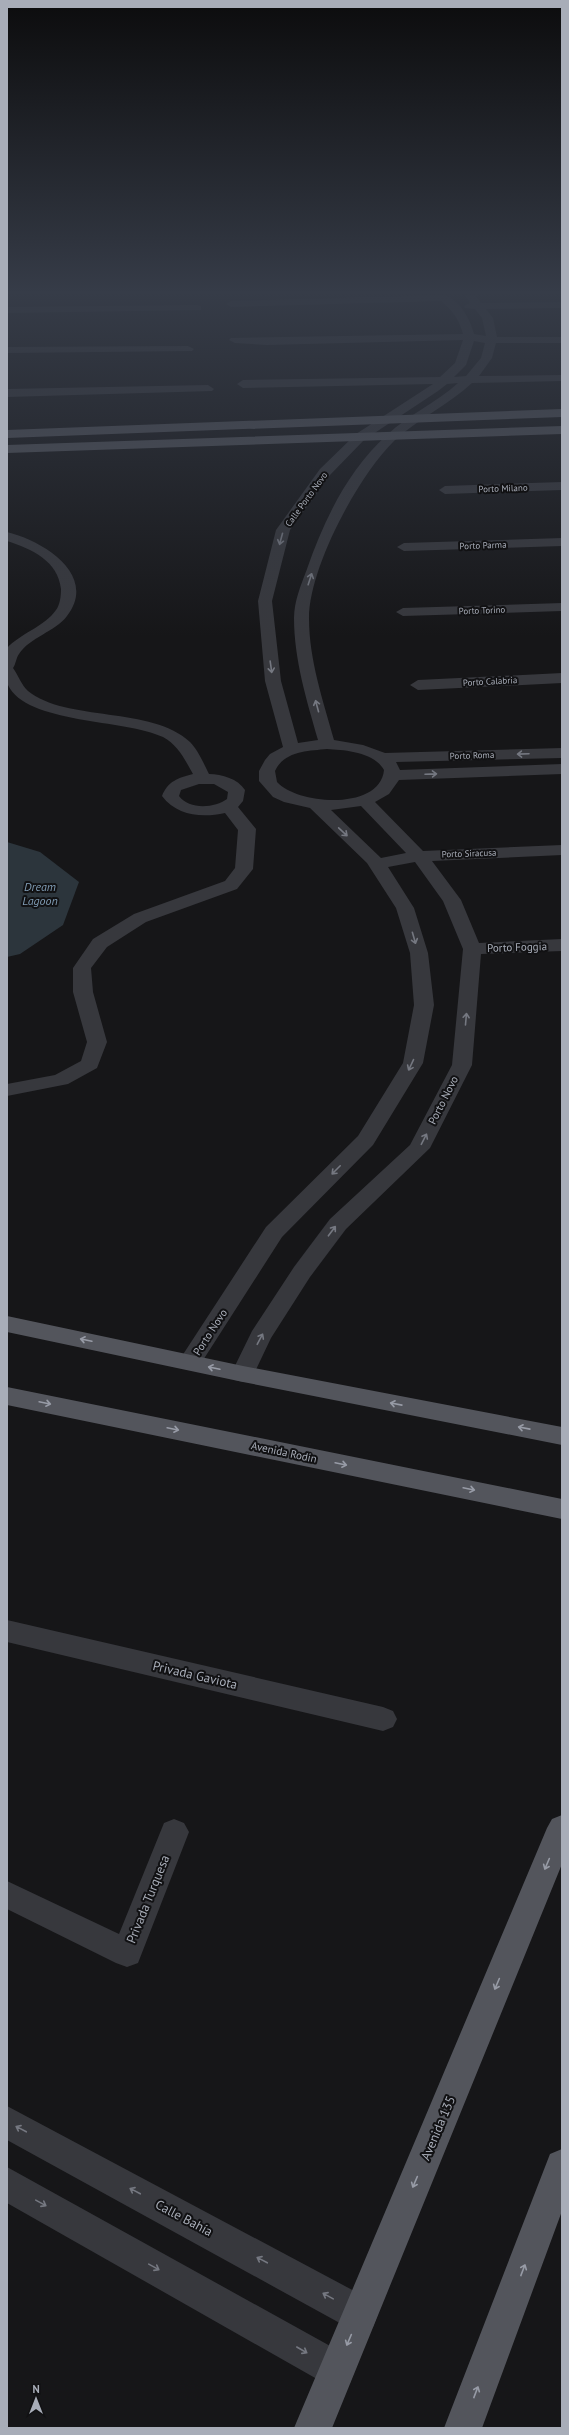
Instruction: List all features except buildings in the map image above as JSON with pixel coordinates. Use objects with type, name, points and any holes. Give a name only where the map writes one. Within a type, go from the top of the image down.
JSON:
[{"type":"main road","points":[[7,434],[389,418],[562,413]]},
{"type":"main road","points":[[7,449],[562,430]]},
{"type":"main road","points":[[7,1324],[243,1374],[562,1436]]},
{"type":"main road","name":"Avenida Rodin","points":[[7,1396],[562,1508]]},
{"type":"main road","name":"Avenida 135","points":[[313,2428],[562,1828]]},
{"type":"main road","points":[[463,2428],[562,2166]]},
{"type":"street","name":"Calle Porto Novo","points":[[292,750],[273,681],[265,601],[283,530],[325,472],[360,437],[403,409]]},
{"type":"street","points":[[327,744],[304,641],[303,602],[325,534],[359,474],[394,435],[432,409]]},
{"type":"street","name":"Porto Milano","points":[[445,490],[562,486]]},
{"type":"street","points":[[7,536],[39,548],[54,559],[65,573],[68,584],[68,599],[62,614],[45,629],[12,651],[7,666]]},
{"type":"street","name":"Porto Parma","points":[[404,548],[562,542]]},
{"type":"street","name":"Porto Torino","points":[[403,612],[562,607]]},
{"type":"street","points":[[7,670],[21,694],[46,706],[135,724],[169,734],[185,746],[204,779]]},
{"type":"street","name":"Porto Calabria","points":[[418,685],[562,678]]},
{"type":"street","points":[[327,744],[354,747],[381,758],[390,766],[392,775],[388,785],[379,793],[364,800],[338,804],[316,804],[280,794],[270,785],[266,775],[268,765],[277,756],[292,750],[327,744]]},
{"type":"street","name":"Porto Roma","points":[[381,758],[562,753]]},
{"type":"street","name":"Porto Roma","points":[[392,775],[562,769]]},
{"type":"street","points":[[204,779],[225,782],[237,790],[238,796],[235,801],[228,806],[209,811],[198,811],[179,806],[173,801],[172,791],[176,786],[193,780],[204,779]]},
{"type":"street","name":"Porto Novo","points":[[243,1374],[265,1330],[302,1272],[338,1224],[419,1148],[462,1064],[472,949],[452,900],[418,856],[364,800]]},
{"type":"street","name":"Porto Novo","points":[[190,1362],[274,1232],[366,1140],[413,1063],[424,1006],[419,953],[405,908],[377,864],[316,804]]},
{"type":"street","points":[[7,1090],[61,1080],[90,1064],[97,1042],[83,992],[82,968],[100,943],[140,918],[231,885],[244,869],[247,830],[228,806]]},
{"type":"street","name":"Porto Siracusa","points":[[377,864],[418,856],[562,850]]},
{"type":"street","name":"Porto Foggia","points":[[472,949],[562,945]]},
{"type":"street","name":"Privada Gaviota","points":[[7,1631],[383,1719]]},
{"type":"street","name":"Privada Turquesa","points":[[7,1894],[127,1953],[174,1832]]},
{"type":"street","name":"Calle Bahía","points":[[7,2122],[360,2314]]},
{"type":"street","points":[[7,2184],[337,2370]]},
{"type":"water","name":"Dream Lagoon","points":[[7,842],[40,852],[79,882],[63,925],[20,954],[7,957]]}]
